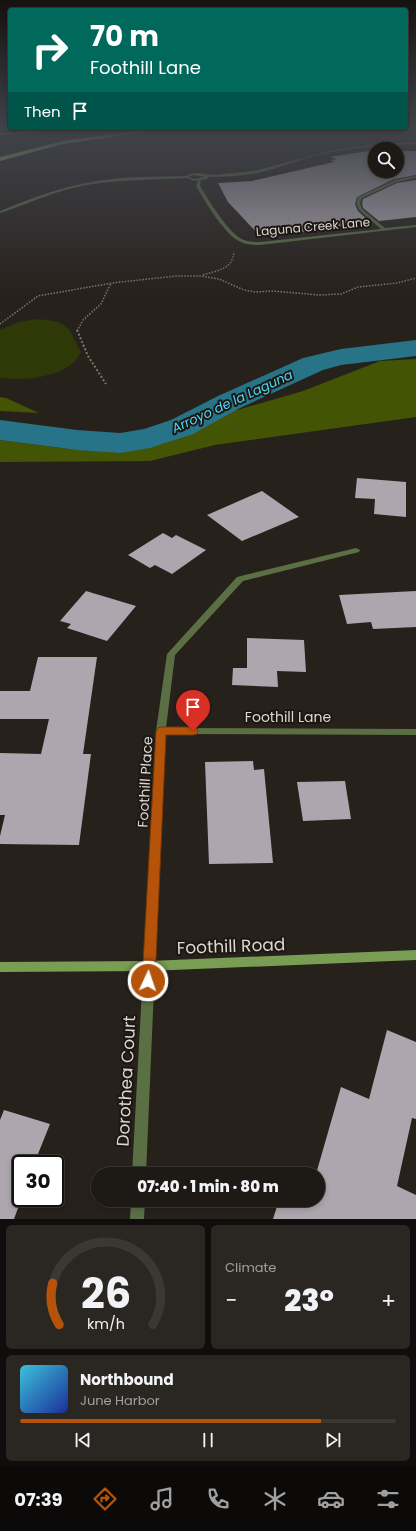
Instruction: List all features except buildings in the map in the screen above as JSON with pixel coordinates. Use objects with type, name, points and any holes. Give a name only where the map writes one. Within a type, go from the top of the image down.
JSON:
[{"type":"main road","name":"Foothill Road","points":[[0,967],[149,966],[416,955]]},
{"type":"street","points":[[0,212],[45,194],[86,184]]},
{"type":"street","name":"Laguna Creek Lane","points":[[199,184],[198,186],[214,210],[232,233],[242,242],[262,243],[416,226]]},
{"type":"street","points":[[386,230],[360,209],[358,203],[360,197],[390,184]]},
{"type":"street","name":"Foothill Place","points":[[149,966],[161,731],[171,654],[240,579],[356,550]]},
{"type":"street","name":"Foothill Lane","points":[[161,731],[414,732]]},
{"type":"street","name":"Dorothea Court","points":[[139,1167],[149,966]]},
{"type":"street","points":[[137,1219],[138,1207]]},
{"type":"path","points":[[201,276],[226,268],[233,261],[233,253],[237,244],[242,242]]},
{"type":"path","points":[[0,324],[19,311],[27,301],[38,296],[112,283],[176,276],[201,276],[219,279],[244,290],[319,295],[341,294],[358,287],[397,283],[416,278]]},
{"type":"path","points":[[106,384],[88,356],[77,330],[83,320],[102,304],[112,283]]},
{"type":"green space","points":[[37,319],[55,321],[65,326],[73,335],[81,352],[73,363],[56,373],[28,379],[0,378],[0,330],[18,322]]},
{"type":"green space","points":[[416,359],[416,417],[215,445],[150,461],[0,462],[0,440],[69,449],[163,444],[227,413],[303,391],[380,361]]},
{"type":"green space","points":[[0,397],[6,398],[39,413],[0,411]]},
{"type":"waterway","name":"Arroyo de la Laguna","points":[[0,430],[77,440],[120,443],[150,438],[182,427],[229,402],[313,364],[341,357],[416,348]]},
{"type":"route","points":[[148,981],[161,731],[193,731]]}]
